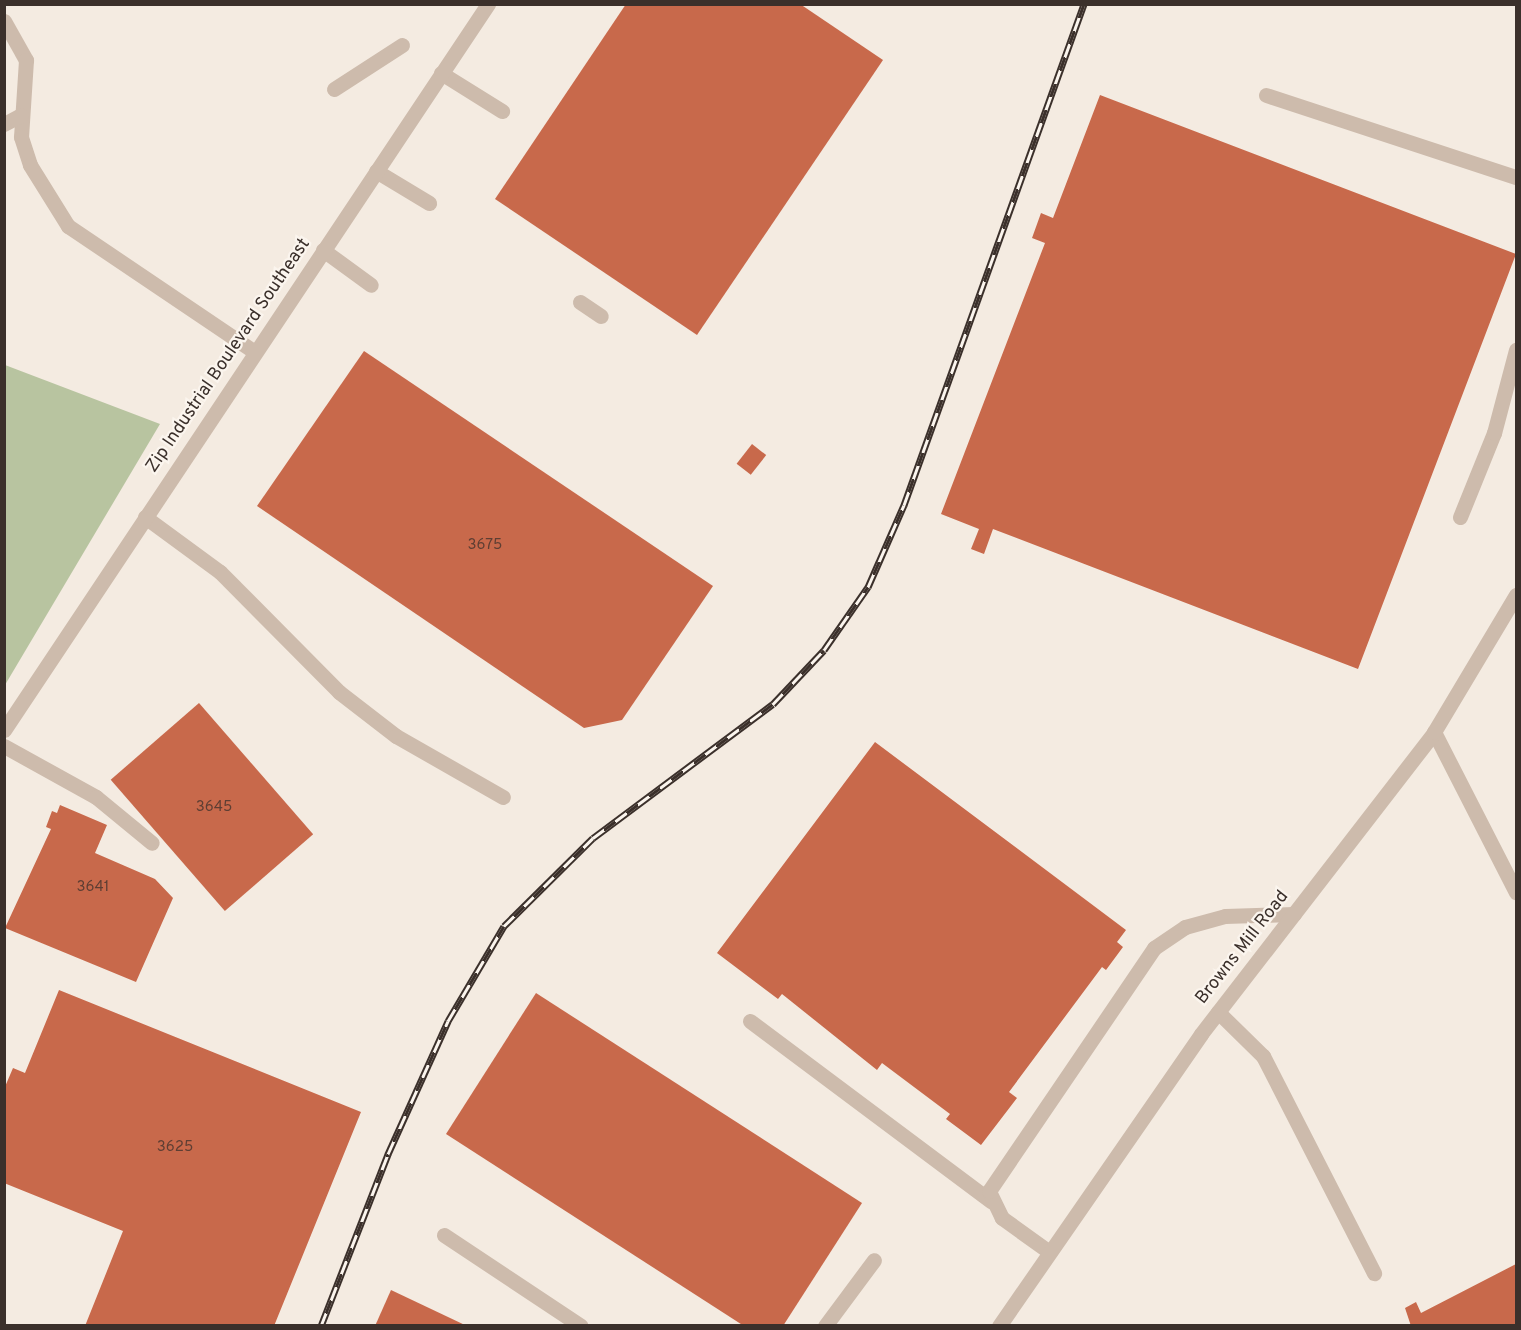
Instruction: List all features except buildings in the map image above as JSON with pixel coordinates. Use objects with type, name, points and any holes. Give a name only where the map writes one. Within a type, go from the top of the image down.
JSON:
[{"type":"street","name":"Zip Industrial Boulevard Southeast","points":[[4,730],[488,4]]},
{"type":"street","points":[[4,21],[26,60],[21,115],[30,165],[68,226],[255,352]]},
{"type":"street","points":[[334,89],[402,45]]},
{"type":"street","points":[[441,73],[502,111]]},
{"type":"street","points":[[1266,95],[1516,177]]},
{"type":"street","points":[[4,124],[21,115]]},
{"type":"street","points":[[376,171],[429,203]]},
{"type":"street","points":[[323,250],[371,285]]},
{"type":"street","points":[[580,302],[601,316]]},
{"type":"street","points":[[1460,517],[1494,433],[1516,350]]},
{"type":"street","points":[[145,517],[220,572],[339,692],[396,736],[503,797]]},
{"type":"street","name":"Browns Mill Road","points":[[999,1326],[1048,1251],[1218,1012],[1434,732],[1516,595]]},
{"type":"street","points":[[1434,732],[1516,892]]},
{"type":"street","points":[[4,746],[96,797],[152,843]]},
{"type":"street","points":[[991,1201],[990,1191],[1154,948],[1185,927],[1225,916],[1294,914]]},
{"type":"street","points":[[1218,1012],[1263,1056],[1374,1273]]},
{"type":"street","points":[[750,1021],[991,1201],[1002,1218],[1048,1251]]},
{"type":"street","points":[[444,1234],[580,1326]]},
{"type":"street","points":[[825,1326],[874,1260]]},
{"type":"green space","points":[[4,365],[160,424],[5,685]]},
{"type":"railway","points":[[321,1326],[388,1154],[448,1021],[504,926],[593,838],[773,704],[824,650],[868,587],[904,505],[1084,4]]}]
